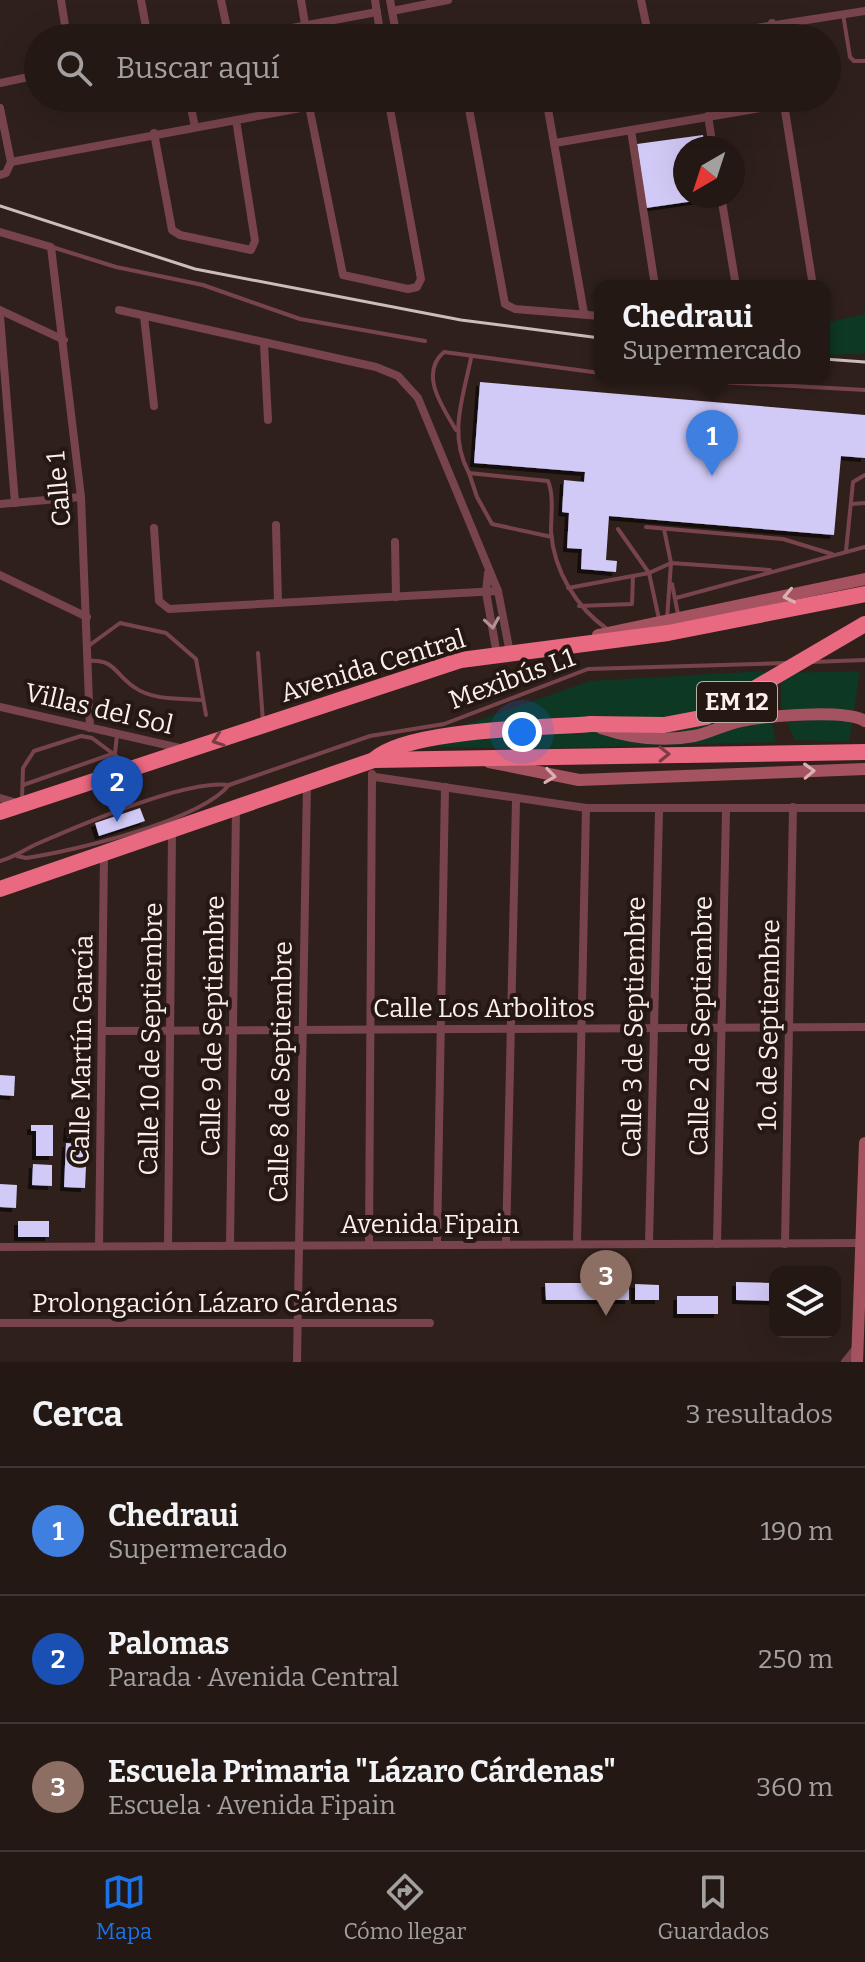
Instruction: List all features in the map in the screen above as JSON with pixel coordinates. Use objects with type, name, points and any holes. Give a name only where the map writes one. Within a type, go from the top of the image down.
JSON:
[{"type":"highway","name":"Avenida Central","points":[[0,812],[461,660],[668,633],[865,594]]},
{"type":"highway","name":"EM 12","points":[[591,724],[664,725],[706,717],[865,624]]},
{"type":"highway","points":[[0,889],[172,832],[369,761],[400,745],[461,735],[591,724]]},
{"type":"highway","points":[[369,761],[865,752]]},
{"type":"main road","points":[[534,650],[865,579]]},
{"type":"main road","points":[[591,724],[626,736],[654,738],[694,736],[756,719],[848,715],[865,721]]},
{"type":"main road","points":[[474,757],[507,768],[579,780],[865,769]]},
{"type":"main road","points":[[857,1362],[862,1317],[865,1143]]},
{"type":"street","points":[[61,0],[65,24]]},
{"type":"street","points":[[141,0],[145,24]]},
{"type":"street","points":[[221,0],[226,24]]},
{"type":"street","points":[[301,0],[305,24],[377,12]]},
{"type":"street","points":[[375,0],[379,24]]},
{"type":"street","points":[[390,0],[394,24]]},
{"type":"street","points":[[392,11],[448,0]]},
{"type":"street","points":[[641,0],[646,24]]},
{"type":"street","points":[[767,24],[865,11]]},
{"type":"street","points":[[0,83],[24,78]]},
{"type":"street","points":[[0,108],[11,162],[6,173],[0,175]]},
{"type":"street","points":[[192,112],[195,127]]},
{"type":"street","points":[[11,162],[278,112]]},
{"type":"street","points":[[310,112],[343,275],[408,289],[417,287],[421,279],[391,112]]},
{"type":"street","points":[[470,112],[505,304],[515,309],[594,315]]},
{"type":"street","points":[[549,112],[584,313]]},
{"type":"street","points":[[555,143],[728,112]]},
{"type":"street","points":[[786,112],[812,280]]},
{"type":"street","points":[[708,116],[711,136]]},
{"type":"street","points":[[154,133],[172,230],[180,235],[251,250],[255,241],[236,120]]},
{"type":"street","points":[[631,130],[654,280]]},
{"type":"street","points":[[723,208],[735,280]]},
{"type":"street","points":[[0,232],[51,247]]},
{"type":"street","name":"Calle 1","points":[[51,247],[81,497],[90,728]]},
{"type":"street","points":[[119,310],[376,367],[398,376],[418,398],[498,591],[503,654]]},
{"type":"street","points":[[15,503],[0,313],[64,340]]},
{"type":"street","points":[[144,316],[154,406]]},
{"type":"street","points":[[264,344],[268,420]]},
{"type":"street","points":[[0,504],[81,497]]},
{"type":"street","points":[[276,525],[278,603]]},
{"type":"street","points":[[154,528],[162,607],[498,591]]},
{"type":"street","points":[[395,542],[396,597]]},
{"type":"street","points":[[489,568],[486,592],[503,654]]},
{"type":"street","points":[[0,575],[87,617]]},
{"type":"street","name":"Villas del Sol","points":[[0,707],[188,750]]},
{"type":"street","points":[[369,761],[375,777],[369,1244]]},
{"type":"street","points":[[375,777],[516,801],[586,808],[659,811],[865,808]]},
{"type":"street","name":"Calle 8 de Septiembre","points":[[297,1362],[307,782]]},
{"type":"street","points":[[437,1244],[445,787]]},
{"type":"street","points":[[0,798],[22,804]]},
{"type":"street","points":[[506,1243],[516,801]]},
{"type":"street","name":"1o. de Septiembre","points":[[785,1244],[793,807]]},
{"type":"street","name":"Calle 9 de Septiembre","points":[[230,1245],[236,808]]},
{"type":"street","points":[[577,1243],[586,808]]},
{"type":"street","name":"Calle 2 de Septiembre","points":[[717,1244],[726,810]]},
{"type":"street","name":"Calle 3 de Septiembre","points":[[649,1244],[659,811]]},
{"type":"street","name":"Calle 10 de Septiembre","points":[[168,1246],[172,832]]},
{"type":"street","name":"Calle Martín García","points":[[99,1246],[104,855]]},
{"type":"street","name":"Calle Los Arbolitos","points":[[104,1031],[865,1027]]},
{"type":"street","name":"Avenida Fipain","points":[[0,1247],[861,1243]]},
{"type":"street","name":"Prolongación Lázaro Cárdenas","points":[[0,1323],[430,1323]]},
{"type":"street","points":[[845,1362],[858,1347]]},
{"type":"lane","points":[[843,14],[850,57],[865,61]]},
{"type":"lane","points":[[51,247],[116,267],[203,285],[300,319],[425,341]]},
{"type":"lane","points":[[456,430],[433,390],[437,360],[444,352],[594,372]]},
{"type":"lane","points":[[471,358],[456,430],[456,446],[477,497],[492,524],[552,537]]},
{"type":"lane","points":[[756,384],[865,390]]},
{"type":"lane","points":[[469,473],[548,481],[552,537],[568,588],[579,606],[612,632]]},
{"type":"lane","points":[[846,551],[853,482],[865,475]]},
{"type":"lane","points":[[851,504],[865,503]]},
{"type":"lane","points":[[646,527],[783,539],[834,554]]},
{"type":"lane","points":[[618,529],[649,573],[668,621]]},
{"type":"lane","points":[[664,529],[671,563],[668,621]]},
{"type":"lane","points":[[676,598],[770,570],[865,547]]},
{"type":"lane","points":[[568,588],[649,573],[671,563],[770,570]]},
{"type":"lane","points":[[579,606],[632,604],[633,576]]},
{"type":"lane","points":[[668,621],[676,598],[671,582]]},
{"type":"lane","points":[[86,648],[120,623],[166,633],[196,659],[206,715]]},
{"type":"lane","points":[[258,653],[263,725]]},
{"type":"lane","points":[[86,661],[102,659],[135,688],[160,697],[203,700]]},
{"type":"lane","name":"Mexibús L1","points":[[17,856],[26,858],[81,849],[176,816],[222,793],[229,785],[370,736],[444,724],[588,669],[865,660]]},
{"type":"lane","points":[[115,753],[117,735]]},
{"type":"lane","points":[[22,804],[23,768],[34,751],[81,736],[92,738],[131,768]]},
{"type":"lane","points":[[23,785],[115,753]]},
{"type":"lane","name":"Mexibús L1","points":[[0,861],[17,856],[23,850],[67,830],[167,796],[219,783],[229,785]]},
{"type":"green space","points":[[865,314],[865,354],[830,355],[830,322]]},
{"type":"green space","points":[[766,671],[765,692],[776,742],[527,749],[405,746],[590,681]]},
{"type":"green space","points":[[860,671],[849,742],[795,740],[782,711],[780,673]]},
{"type":"building","points":[[673,139],[673,204],[646,208],[637,144]]},
{"type":"building","points":[[480,382],[865,415],[865,458],[841,456],[834,535],[609,516],[606,560],[617,561],[616,572],[581,569],[582,549],[567,548],[569,513],[562,512],[564,480],[584,482],[585,472],[474,463]]},
{"type":"building","points":[[140,808],[145,821],[99,836],[95,823]]},
{"type":"building","points":[[0,1075],[15,1076],[14,1096],[0,1095]]},
{"type":"building","points":[[68,1124],[82,1124],[82,1138],[67,1138]]},
{"type":"building","points":[[31,1125],[53,1125],[53,1156],[36,1156],[36,1131],[31,1131]]},
{"type":"building","points":[[66,1143],[87,1144],[85,1188],[64,1187]]},
{"type":"building","points":[[33,1164],[52,1165],[52,1186],[32,1185]]},
{"type":"building","points":[[0,1184],[17,1185],[16,1208],[0,1207]]},
{"type":"building","points":[[18,1221],[49,1221],[49,1237],[18,1237]]},
{"type":"building","points":[[736,1282],[769,1283],[769,1301],[736,1300]]},
{"type":"building","points":[[545,1283],[629,1283],[629,1300],[546,1300]]},
{"type":"building","points":[[635,1284],[659,1285],[659,1300],[635,1300]]},
{"type":"building","points":[[677,1296],[718,1296],[718,1314],[677,1314]]},
{"type":"railway","points":[[0,206],[195,269],[461,320],[594,337]]},
{"type":"railway","points":[[830,359],[865,362]]},
{"type":"place","name":"Chedraui","points":[[712,476]]},
{"type":"place","name":"Palomas","points":[[117,822]]},
{"type":"place","name":"Escuela Primaria \"Lázaro Cárdenas\"","points":[[606,1316]]}]
